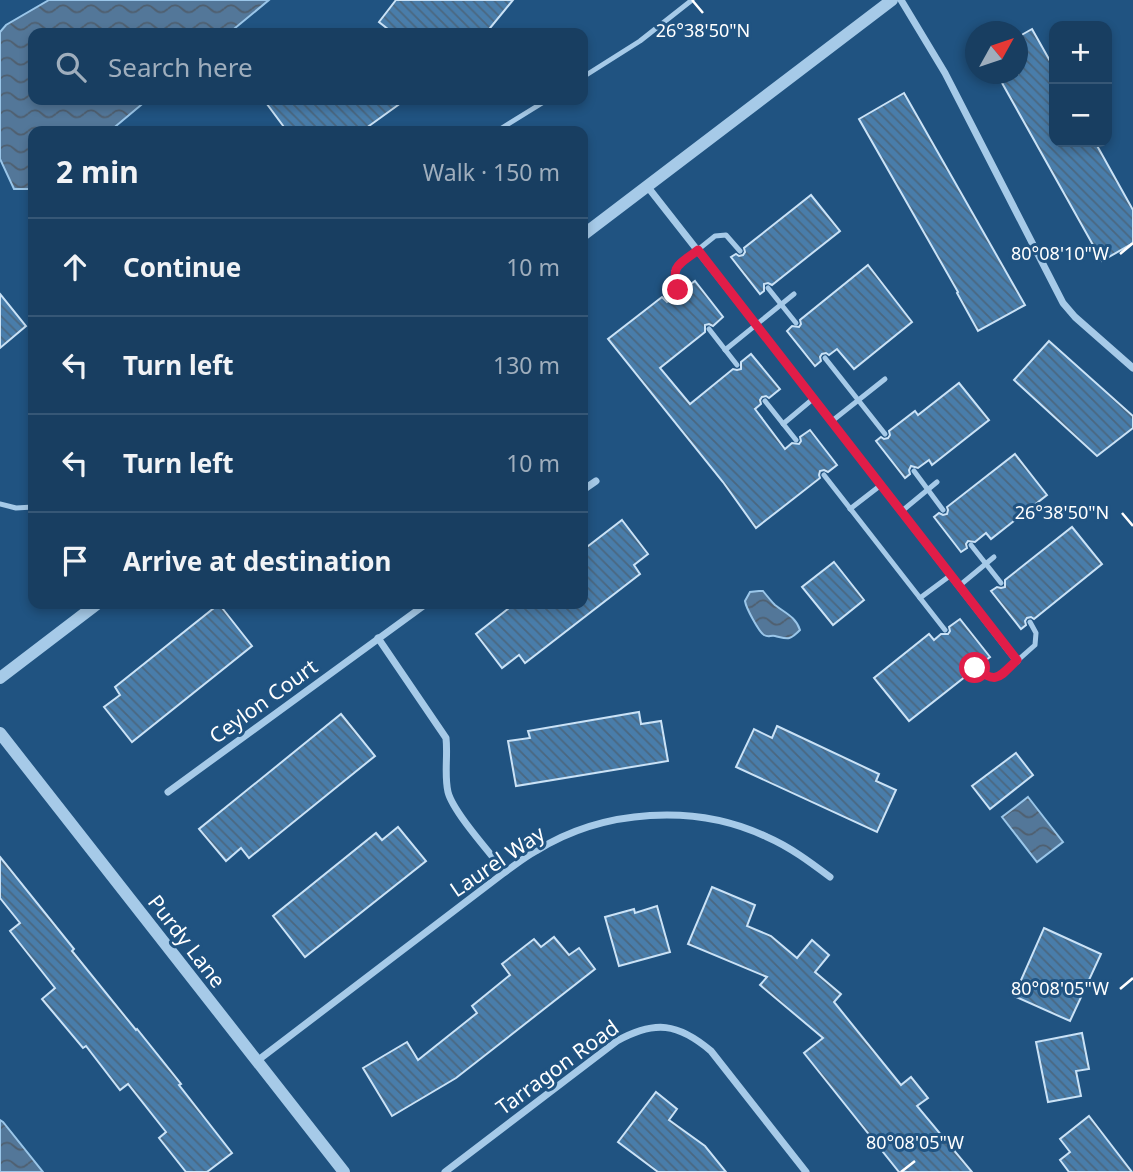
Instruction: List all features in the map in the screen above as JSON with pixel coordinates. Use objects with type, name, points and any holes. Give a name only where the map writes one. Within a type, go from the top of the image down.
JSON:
[{"type":"street","points":[[588,231],[892,0]]},
{"type":"street","points":[[901,0],[945,73],[1063,303],[1133,368]]},
{"type":"street","points":[[647,186],[1017,660]]},
{"type":"street","points":[[588,487],[596,481]]},
{"type":"street","points":[[0,678],[90,609]]},
{"type":"street","name":"Ceylon Court","points":[[168,792],[419,609]]},
{"type":"street","points":[[378,638],[446,738],[449,796],[505,872]]},
{"type":"street","name":"Purdy Lane","points":[[0,733],[344,1172]]},
{"type":"street","name":"Laurel Way","points":[[257,1061],[505,872],[537,850],[573,832],[631,817],[670,815],[710,819],[758,833],[803,856],[830,877]]},
{"type":"street","name":"Tarragon Road","points":[[445,1172],[618,1041],[635,1031],[656,1027],[676,1029],[695,1037],[711,1051],[806,1172]]},
{"type":"lane","points":[[588,74],[640,41],[692,0]]},
{"type":"lane","points":[[505,126],[539,105]]},
{"type":"lane","points":[[680,293],[674,271],[715,236],[726,235],[740,251]]},
{"type":"lane","points":[[768,288],[796,323]]},
{"type":"lane","points":[[725,350],[794,294]]},
{"type":"lane","points":[[709,329],[737,365]]},
{"type":"lane","points":[[825,358],[885,434]]},
{"type":"lane","points":[[832,421],[885,379]]},
{"type":"lane","points":[[783,424],[814,398]]},
{"type":"lane","points":[[765,401],[796,440]]},
{"type":"lane","points":[[914,471],[943,510]]},
{"type":"lane","points":[[824,475],[945,630]]},
{"type":"lane","points":[[902,511],[937,482]]},
{"type":"lane","points":[[850,509],[881,485]]},
{"type":"lane","points":[[0,504],[16,508],[28,507]]},
{"type":"lane","points":[[971,545],[1001,583]]},
{"type":"lane","points":[[959,586],[994,556]]},
{"type":"lane","points":[[920,598],[951,575]]},
{"type":"lane","points":[[975,668],[992,679],[999,677],[1035,645],[1036,633],[1030,622]]},
{"type":"water","points":[[49,0],[269,0],[235,28],[28,28],[28,105],[141,105],[116,126],[28,126],[28,189],[14,189],[0,159],[0,32],[6,25]]},
{"type":"water","points":[[763,591],[775,605],[793,618],[800,630],[793,636],[767,636],[756,625],[745,601],[750,592]]},
{"type":"water","points":[[1028,797],[1063,842],[1037,862],[1002,817]]},
{"type":"water","points":[[0,1120],[3,1122],[43,1172],[0,1172]]},
{"type":"building","points":[[396,0],[513,0],[490,28],[387,28],[379,22]]},
{"type":"building","points":[[1032,29],[1049,59],[1049,147],[1098,147],[1133,210],[1133,243],[1102,261],[1003,84],[1028,84],[1028,31]]},
{"type":"building","points":[[904,93],[1025,305],[978,331],[859,119]]},
{"type":"building","points":[[268,105],[398,105],[369,126],[283,126]]},
{"type":"building","points":[[811,195],[840,231],[772,285],[764,284],[764,291],[760,294],[731,257],[736,254],[743,255],[744,248]]},
{"type":"building","points":[[868,265],[912,322],[854,369],[837,349],[829,355],[822,354],[821,361],[815,366],[787,331],[792,326],[799,327],[800,320]]},
{"type":"building","points":[[695,281],[723,317],[713,326],[705,325],[705,332],[660,368],[690,404],[733,369],[741,369],[741,362],[751,354],[780,389],[769,398],[762,397],[761,404],[755,409],[785,449],[792,443],[799,444],[800,437],[810,430],[837,465],[828,472],[820,471],[820,478],[756,528],[723,482],[608,339],[662,297],[667,302],[676,296],[683,298],[684,289]]},
{"type":"building","points":[[0,294],[26,326],[0,348]]},
{"type":"building","points":[[1049,341],[1133,416],[1133,428],[1097,456],[1014,380]]},
{"type":"building","points":[[959,383],[989,420],[932,465],[929,460],[918,468],[911,466],[910,474],[905,478],[876,441],[881,437],[888,438],[889,431],[915,411],[918,415]]},
{"type":"building","points":[[1015,454],[1047,495],[991,539],[986,533],[975,542],[968,541],[967,548],[961,552],[934,517],[939,513],[947,514],[947,507]]},
{"type":"building","points":[[622,520],[648,554],[634,565],[640,574],[525,663],[519,655],[502,668],[476,634],[508,609],[588,609],[588,546]]},
{"type":"building","points":[[1072,527],[1102,564],[1034,619],[1027,618],[1026,625],[1021,629],[991,591],[997,587],[1005,587],[1005,580]]},
{"type":"building","points":[[834,562],[864,600],[833,625],[802,587]]},
{"type":"building","points":[[213,609],[223,609],[252,646],[132,742],[104,707],[120,695],[115,687]]},
{"type":"building","points":[[960,619],[990,657],[979,665],[972,664],[971,672],[909,721],[874,678],[929,634],[934,640],[941,634],[948,634],[949,627]]},
{"type":"building","points":[[639,712],[641,724],[661,721],[668,761],[516,786],[508,741],[530,738],[528,731]]},
{"type":"building","points":[[341,714],[375,756],[249,858],[241,848],[226,861],[199,829]]},
{"type":"building","points":[[777,726],[879,774],[876,781],[896,790],[877,832],[736,767],[754,729],[772,738]]},
{"type":"building","points":[[1016,753],[1033,775],[990,809],[972,786]]},
{"type":"building","points":[[398,827],[426,861],[305,957],[273,916],[376,833],[382,840]]},
{"type":"building","points":[[0,857],[74,949],[72,951],[181,1084],[179,1085],[232,1153],[207,1172],[186,1172],[159,1138],[166,1132],[128,1084],[120,1090],[86,1046],[83,1048],[42,999],[55,988],[10,931],[20,923],[0,898]]},
{"type":"building","points":[[712,887],[755,905],[747,926],[771,936],[797,958],[812,940],[829,955],[815,972],[841,994],[834,1002],[901,1085],[911,1077],[928,1098],[917,1106],[972,1172],[899,1172],[804,1053],[823,1038],[760,985],[767,977],[688,944]]},
{"type":"building","points":[[657,906],[670,952],[619,966],[605,917],[634,909],[635,913]]},
{"type":"building","points":[[1044,928],[1101,954],[1070,1021],[1014,996]]},
{"type":"building","points":[[554,937],[569,955],[579,948],[595,969],[456,1078],[392,1116],[363,1068],[407,1042],[418,1060],[477,1013],[472,1006],[510,975],[502,964],[534,939],[541,947]]},
{"type":"building","points":[[1082,1033],[1089,1069],[1076,1071],[1081,1096],[1048,1102],[1036,1042]]},
{"type":"building","points":[[656,1092],[677,1109],[669,1120],[705,1146],[726,1172],[658,1172],[618,1142]]},
{"type":"building","points":[[1089,1116],[1132,1172],[1069,1172],[1060,1160],[1070,1152],[1060,1139]]},
{"type":"route","points":[[678,290],[674,271],[698,250],[1017,660],[999,677],[992,679],[975,668]]}]
